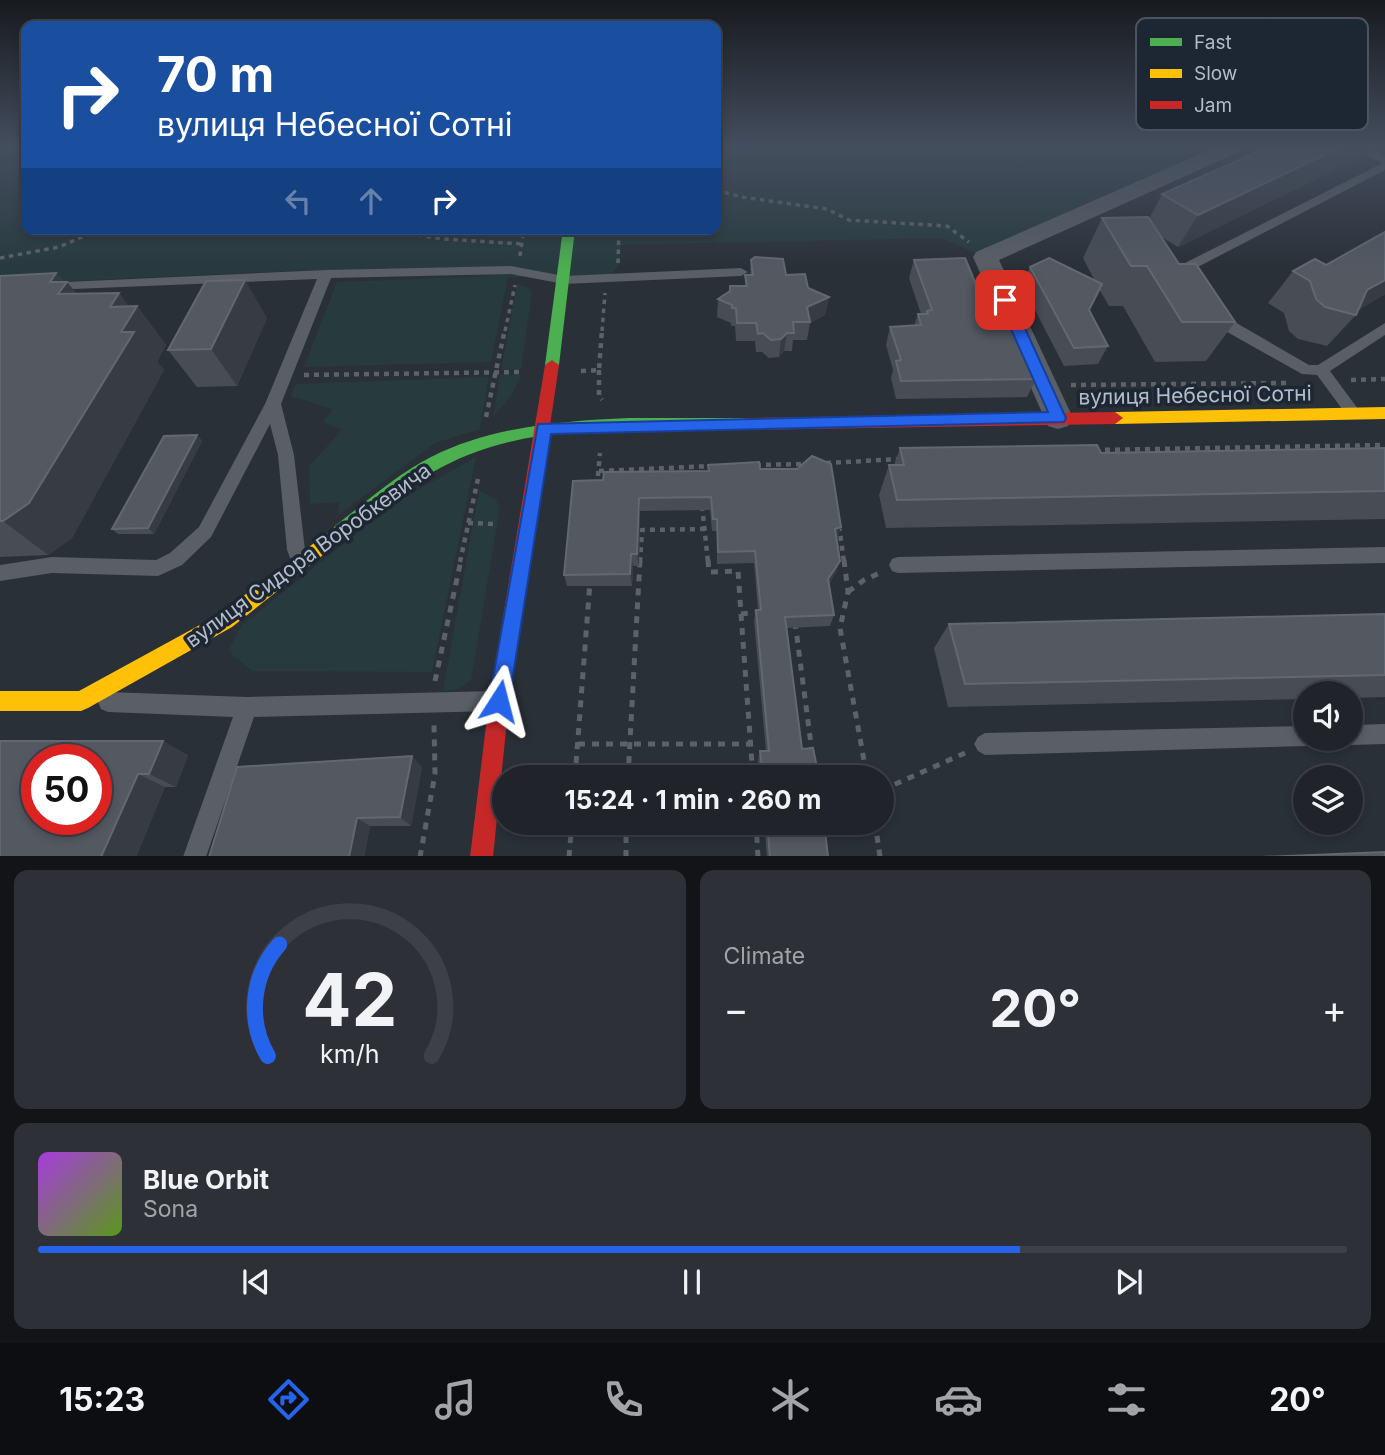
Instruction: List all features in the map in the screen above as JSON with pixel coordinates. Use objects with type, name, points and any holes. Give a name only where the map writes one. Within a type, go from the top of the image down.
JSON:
[{"type":"street","points":[[1058,418],[985,257],[1141,188]]},
{"type":"street","points":[[481,856],[499,701],[544,428],[568,235]]},
{"type":"street","name":"вулиця Небесної Сотні","points":[[544,428],[1385,413]]},
{"type":"street","name":"вулиця Сидора Воробкевича","points":[[0,701],[81,701],[225,621],[411,478],[438,461],[485,443],[544,428]]},
{"type":"lane","points":[[1342,188],[1180,271],[1218,321],[1307,370],[1321,370],[1385,328]]},
{"type":"lane","points":[[28,286],[234,284],[326,274],[518,270],[564,280],[741,272]]},
{"type":"lane","points":[[0,573],[52,565],[158,568],[176,559],[205,532],[273,404],[326,274]]},
{"type":"lane","points":[[1321,370],[1353,413]]},
{"type":"lane","points":[[273,404],[286,455],[296,550],[301,564]]},
{"type":"lane","points":[[898,565],[1385,555]]},
{"type":"lane","name":"вулиця Сидора Воробкевича","points":[[81,701],[247,707],[499,701]]},
{"type":"lane","points":[[194,856],[247,707]]},
{"type":"lane","points":[[1363,735],[1385,734]]},
{"type":"lane","points":[[985,744],[1293,736]]},
{"type":"path","points":[[721,191],[742,197],[827,209],[849,220],[947,226],[972,245]]},
{"type":"path","points":[[0,258],[60,247],[87,235]]},
{"type":"path","points":[[416,235],[522,244]]},
{"type":"path","points":[[421,856],[434,786],[437,740],[431,702],[485,443],[486,416],[523,235]]},
{"type":"path","points":[[285,375],[599,370],[607,279],[619,262],[619,235]]},
{"type":"path","points":[[597,496],[603,427]]},
{"type":"path","points":[[1083,450],[1385,445]]},
{"type":"path","points":[[751,465],[910,459]]},
{"type":"path","points":[[830,463],[831,474]]},
{"type":"path","points":[[598,471],[724,466]]},
{"type":"path","points":[[698,467],[699,479]]},
{"type":"path","points":[[702,504],[709,572],[738,572],[751,765]]},
{"type":"path","points":[[838,521],[848,592],[840,628],[865,765]]},
{"type":"path","points":[[629,765],[642,530],[705,529]]},
{"type":"path","points":[[848,592],[864,580],[898,565]]},
{"type":"path","points":[[576,765],[591,573]]},
{"type":"path","points":[[793,610],[813,758]]},
{"type":"path","points":[[741,614],[767,612]]},
{"type":"path","points":[[578,744],[750,744]]},
{"type":"path","points":[[894,785],[985,744]]},
{"type":"path","points":[[569,856],[571,835]]},
{"type":"path","points":[[626,835],[626,856]]},
{"type":"path","points":[[757,835],[758,856]]},
{"type":"path","points":[[877,835],[880,856]]},
{"type":"green space","points":[[0,188],[21,188],[21,235],[721,235],[721,188],[1144,188],[986,258],[941,238],[621,245],[620,263],[609,277],[508,277],[491,362],[304,367],[337,282],[493,276],[313,270],[0,284]]},
{"type":"green space","points":[[517,284],[528,287],[532,292],[521,369],[501,370]]},
{"type":"green space","points":[[500,375],[521,375],[512,395],[493,417]]},
{"type":"green space","points":[[489,377],[480,429],[435,443],[338,515],[339,502],[310,504],[309,466],[342,430],[323,422],[333,409],[291,396],[296,384]]},
{"type":"green space","points":[[476,457],[432,672],[252,671],[228,651],[242,625],[396,502]]},
{"type":"green space","points":[[479,490],[495,499],[500,507],[471,680],[456,690],[443,691]]},
{"type":"building","points":[[1176,188],[1255,188],[1198,215],[1162,194]]},
{"type":"building","points":[[1148,217],[1179,264],[1196,264],[1235,322],[1182,322],[1147,266],[1131,266],[1102,218]]},
{"type":"building","points":[[1385,232],[1385,280],[1367,290],[1356,315],[1325,307],[1316,299],[1310,281],[1293,271],[1315,259],[1326,265]]},
{"type":"building","points":[[755,257],[783,259],[786,275],[805,274],[808,288],[829,297],[807,307],[810,322],[793,322],[794,333],[787,333],[781,339],[771,340],[763,333],[758,334],[756,323],[737,323],[736,308],[718,299],[730,291],[730,286],[747,286],[745,275],[753,275],[751,260]]},
{"type":"building","points":[[965,258],[977,287],[994,285],[1036,379],[901,381],[896,361],[901,360],[890,327],[921,325],[918,314],[928,314],[927,311],[932,310],[914,260]]},
{"type":"building","points":[[1049,258],[1102,284],[1089,310],[1108,346],[1074,348],[1030,267]]},
{"type":"building","points":[[56,273],[50,282],[67,282],[58,294],[119,293],[110,307],[137,306],[121,332],[134,332],[29,503],[0,521],[0,276]]},
{"type":"building","points":[[245,280],[211,349],[168,350],[206,281]]},
{"type":"building","points":[[197,435],[148,528],[112,529],[164,436]]},
{"type":"building","points":[[1097,445],[1101,453],[1385,448],[1385,491],[897,500],[889,465],[904,465],[900,448]]},
{"type":"building","points":[[812,456],[831,464],[841,527],[835,529],[840,561],[828,579],[834,615],[785,617],[802,749],[813,748],[817,765],[762,765],[760,751],[769,751],[756,610],[761,610],[755,551],[718,552],[717,519],[713,519],[711,497],[639,498],[637,554],[631,554],[630,574],[564,575],[573,481],[603,480],[604,472],[709,471],[708,465],[759,462],[760,469],[797,469]]},
{"type":"building","points":[[1385,614],[1385,675],[965,684],[949,624]]},
{"type":"building","points":[[0,741],[163,741],[149,774],[138,774],[112,832],[112,744],[21,744],[21,835],[111,835],[101,856],[0,856]]},
{"type":"building","points":[[412,756],[400,817],[357,818],[349,856],[209,856],[237,767]]},
{"type":"building","points":[[768,835],[825,835],[828,856],[770,856]]},
{"type":"building","points":[[1385,852],[1385,856],[1286,856]]},
{"type":"traffic: fast","points":[[552,365],[568,235]]},
{"type":"traffic: fast","points":[[341,531],[424,469],[470,447],[507,437],[588,426],[747,424]]},
{"type":"traffic: slow","points":[[1115,418],[1385,413]]},
{"type":"traffic: slow","points":[[0,701],[81,701],[225,621],[341,531]]},
{"type":"traffic: jam","points":[[481,856],[499,701],[552,365]]},
{"type":"traffic: jam","points":[[747,424],[1115,418]]},
{"type":"route","points":[[499,701],[544,428],[1058,418],[1005,300]]}]
